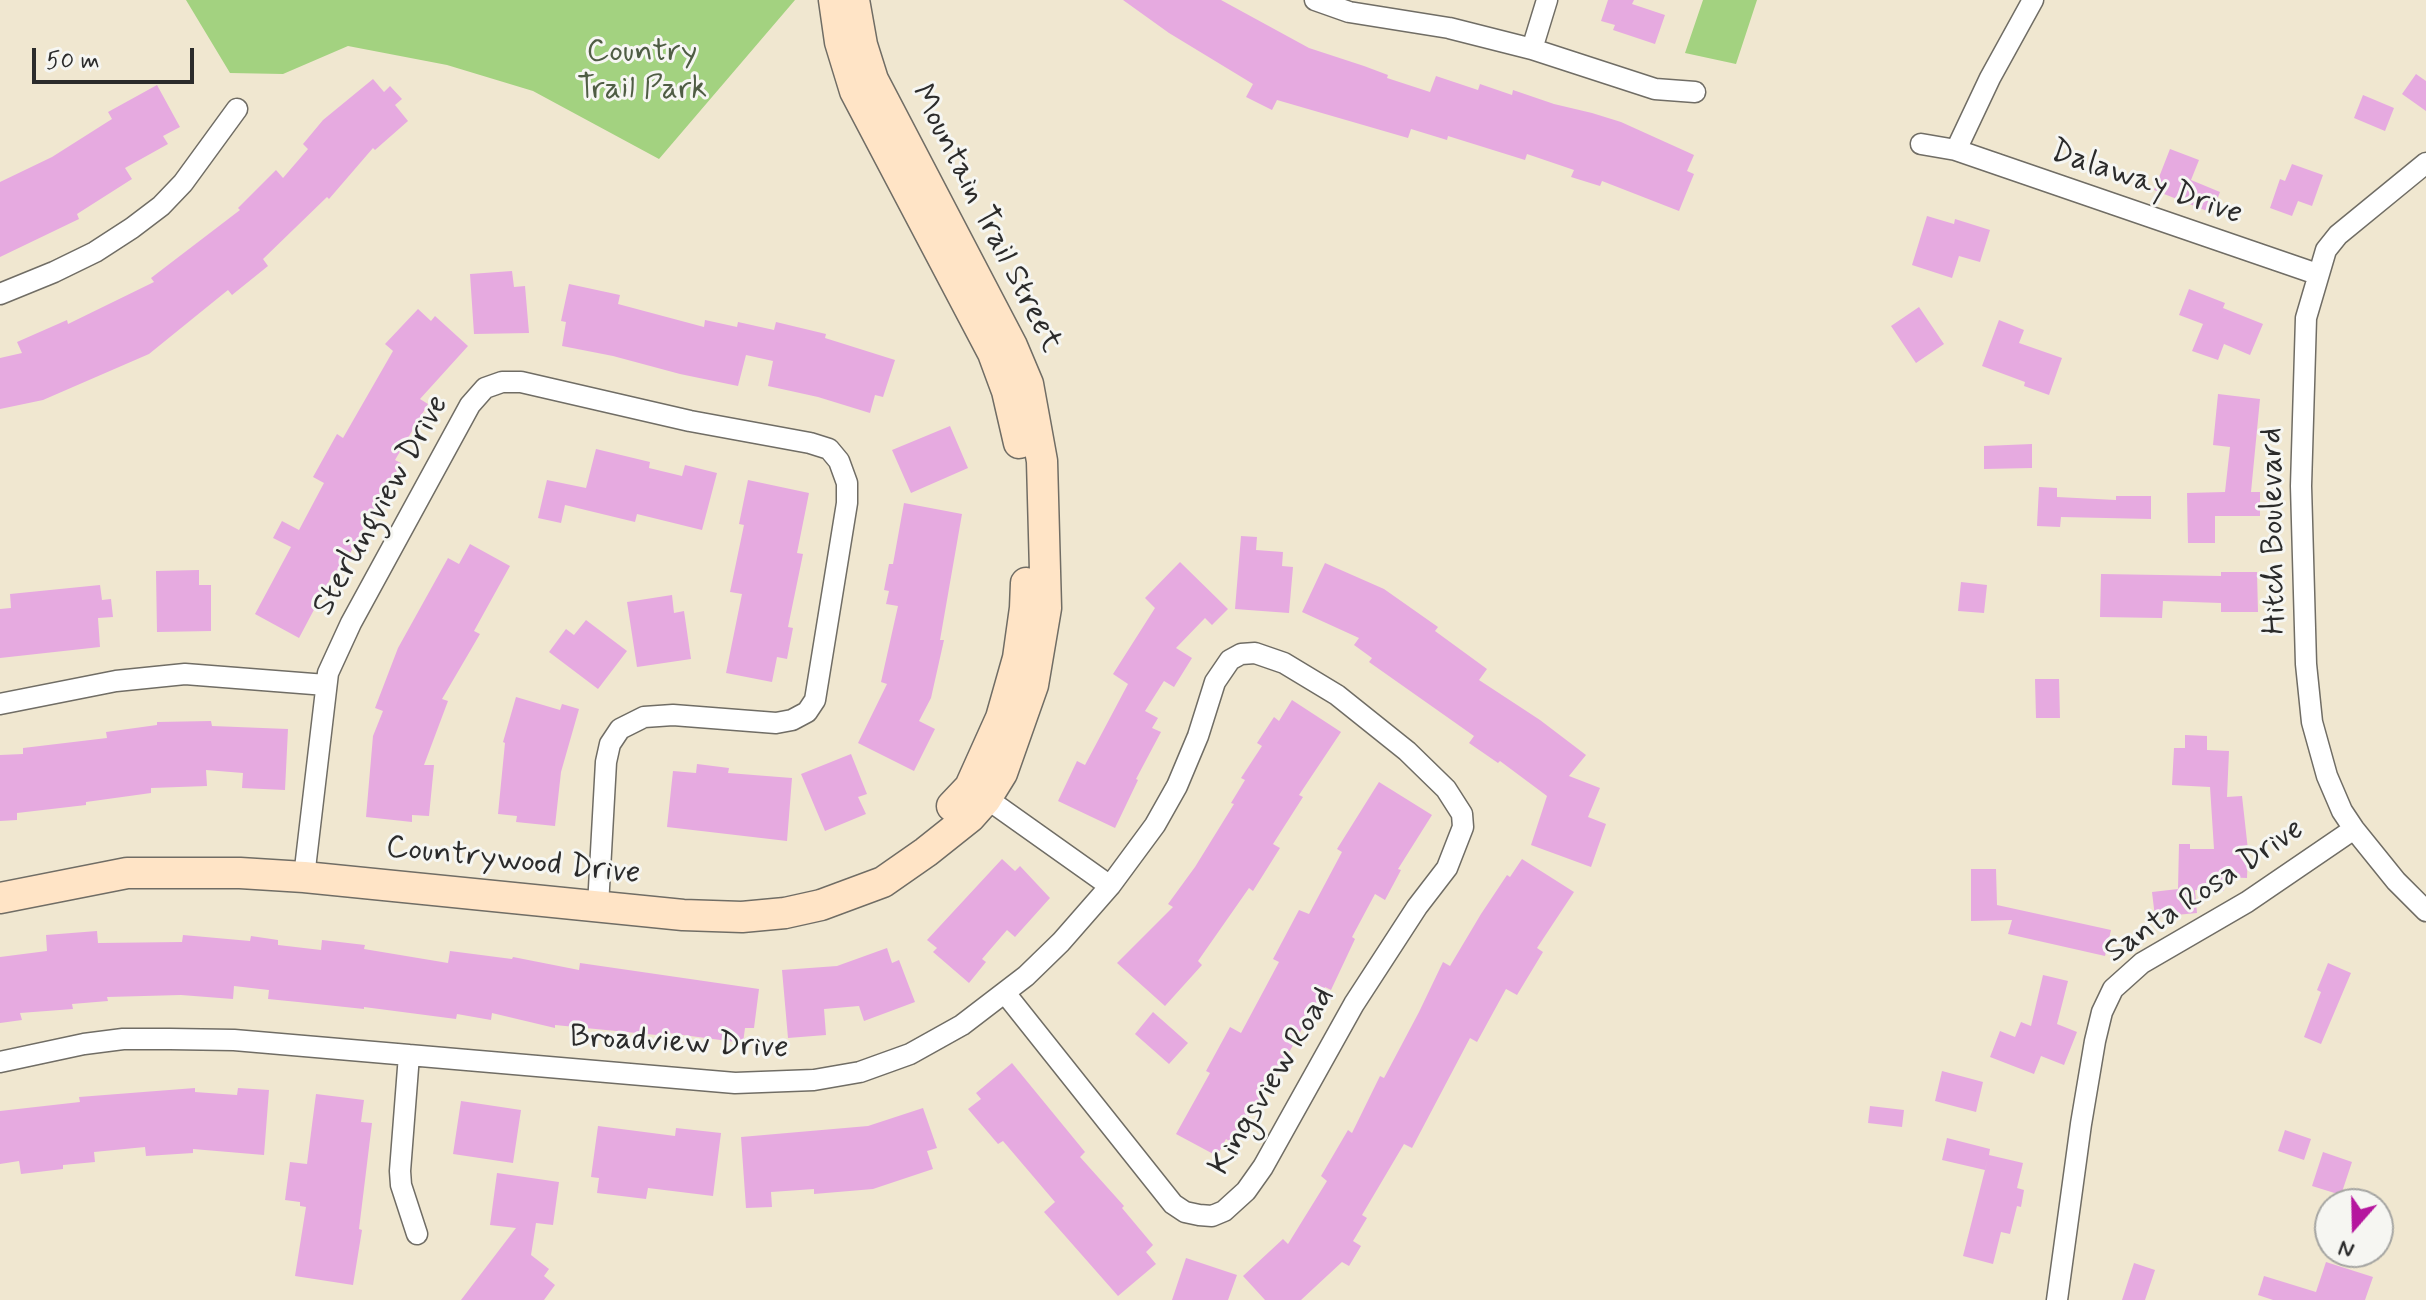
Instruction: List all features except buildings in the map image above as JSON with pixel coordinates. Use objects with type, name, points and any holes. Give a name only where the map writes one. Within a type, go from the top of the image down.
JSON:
[{"type":"street","name":"Mountain Trail Street","points":[[834,0],[840,42],[855,91],[993,353],[1016,423],[1024,501],[1025,608],[1018,658],[978,793]]},
{"type":"street","name":"Mountain Trail Street","points":[[854,0],[862,45],[873,80],[1012,346],[1028,384],[1035,417],[1045,500],[1047,570],[1043,632],[1033,685],[1002,773],[978,793]]},
{"type":"street","points":[[1315,0],[1349,12],[1449,28],[1532,49],[1655,89],[1695,92]]},
{"type":"street","points":[[1532,49],[1547,0]]},
{"type":"street","points":[[1956,150],[1990,78],[2033,0]]},
{"type":"street","points":[[0,294],[95,252],[142,221],[183,183],[237,109]]},
{"type":"street","name":"Dalaway Drive","points":[[1921,144],[1956,150],[2317,274]]},
{"type":"street","name":"Hitch Boulevard","points":[[2426,163],[2338,235],[2326,250],[2306,318],[2301,486],[2306,664],[2312,722],[2327,776],[2342,811],[2354,829],[2396,881],[2426,911]]},
{"type":"street","name":"Sterlingview Drive","points":[[305,868],[328,673],[351,623],[470,405],[485,388],[502,382],[521,382],[690,421],[810,443],[829,449],[839,461],[847,483],[847,503],[815,700],[807,712],[792,720],[776,723],[673,715],[644,717],[620,729],[610,744],[606,762],[598,897]]},
{"type":"street","name":"Broadview Drive","points":[[0,1062],[123,1039],[234,1040],[735,1083],[814,1080],[860,1072],[910,1054],[962,1025],[1005,993],[1061,942],[1110,886],[1155,825],[1177,786],[1193,748],[1215,682],[1230,660],[1241,654],[1255,653],[1284,663],[1337,695],[1380,728],[1446,789],[1462,814],[1463,827]]},
{"type":"street","points":[[0,704],[116,681],[185,674],[326,685]]},
{"type":"street","points":[[978,793],[1110,886]]},
{"type":"street","name":"Countrywood Drive","points":[[0,879],[127,855],[240,855],[305,868],[598,897],[683,915],[742,917],[785,913],[821,905],[883,882],[970,817],[978,793]]},
{"type":"street","name":"Kingsview Road","points":[[1005,993],[1173,1204],[1185,1212],[1212,1216],[1224,1211],[1246,1191],[1263,1167],[1354,1004],[1417,907],[1447,868],[1463,827]]},
{"type":"street","name":"Santa Rosa Drive","points":[[2057,1300],[2088,1082],[2102,1012],[2113,989],[2142,963],[2247,902],[2354,829]]},
{"type":"street","name":"Countrywood Drive","points":[[0,898],[127,873],[305,868]]},
{"type":"street","points":[[409,1055],[400,1171],[404,1196],[417,1234]]},
{"type":"green space","name":"Country Trail Park","points":[[186,0],[795,0],[659,159],[533,91],[447,65],[348,46],[283,74],[230,73]]},
{"type":"green space","points":[[1703,0],[1757,0],[1736,64],[1685,53]]}]
